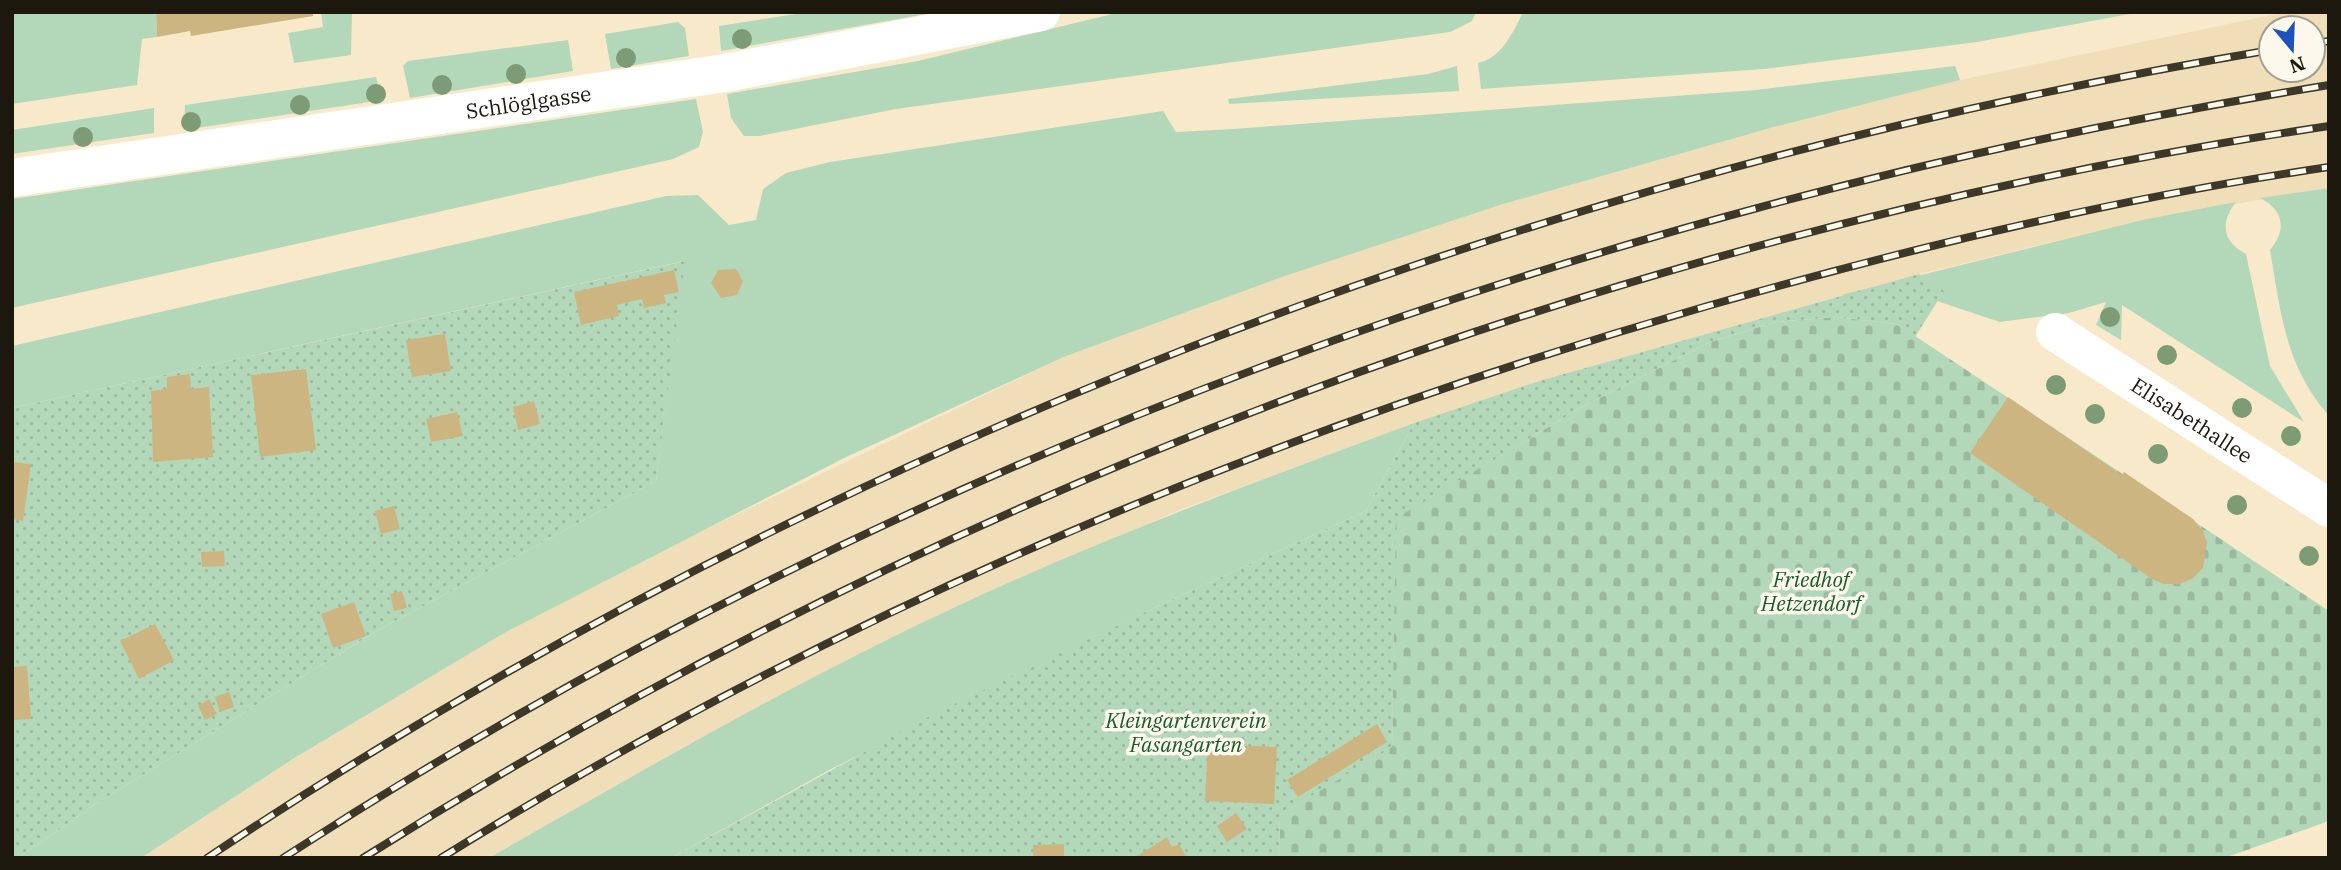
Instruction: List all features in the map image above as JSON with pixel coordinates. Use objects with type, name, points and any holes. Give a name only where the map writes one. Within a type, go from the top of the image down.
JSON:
[{"type":"street","name":"Schlöglgasse","points":[[12,177],[725,73],[1041,12]]},
{"type":"street","name":"Elisabethallee","points":[[2054,332],[2329,508]]},
{"type":"shaded area","points":[[2329,12],[2329,188],[2143,220],[1919,274],[1539,381],[1414,423],[1182,509],[951,609],[682,748],[489,858],[141,858],[296,757],[506,632],[663,550],[1066,356],[1282,277],[1500,205],[1774,127],[1960,80],[2257,18],[2257,84],[2327,84],[2327,14],[2276,14]]},
{"type":"green space","points":[[12,12],[156,12],[157,37],[142,39],[137,85],[12,104]]},
{"type":"green space","points":[[321,12],[352,12],[351,55],[294,63],[288,33],[323,27]]},
{"type":"green space","points":[[809,12],[937,12],[721,51],[719,26]]},
{"type":"green space","points":[[1121,12],[1476,12],[1472,21],[1450,32],[896,109],[760,136],[744,136],[731,118],[727,94],[918,61]]},
{"type":"green space","points":[[1523,12],[2141,12],[1977,42],[1764,69],[1481,89],[1478,63],[1494,56],[1500,50],[1511,36]]},
{"type":"green space","points":[[678,22],[685,28],[689,56],[611,69],[605,34]]},
{"type":"green space","points":[[568,40],[573,71],[410,98],[403,66],[408,61]]},
{"type":"green space","points":[[1457,66],[1459,91],[1229,104],[1228,99],[1428,74]]},
{"type":"green space","points":[[1955,66],[1960,80],[1774,127],[1500,205],[1282,277],[1066,356],[846,457],[506,632],[296,757],[141,858],[18,858],[94,805],[373,633],[656,481],[684,261],[12,408],[12,346],[666,196],[698,195],[729,225],[756,220],[763,189],[786,173],[830,162],[1163,111],[1176,132],[1233,129],[1756,90]]},
{"type":"green space","points":[[376,77],[382,100],[184,130],[185,105]]},
{"type":"green space","points":[[696,99],[703,132],[699,147],[673,159],[12,308],[12,199]]},
{"type":"green space","points":[[154,108],[154,133],[12,154],[12,130]]},
{"type":"green space","points":[[2329,188],[2329,416],[2303,378],[2287,338],[2270,250],[2279,235],[2280,221],[2274,208],[2260,198]]},
{"type":"green space","points":[[2236,202],[2227,217],[2226,231],[2232,243],[2246,254],[2270,366],[2304,422],[2122,305],[2121,340],[2096,325],[2106,302],[2069,313],[2000,322],[1937,301],[1896,294],[1841,295],[2142,220]]},
{"type":"green space","points":[[685,261],[656,481],[373,633],[94,805],[18,858],[12,858],[12,408]]},
{"type":"green space","name":"Kleingartenverein Fasangarten","points":[[1919,274],[1944,291],[1915,337],[1897,324],[1837,317],[1776,322],[1710,342],[1582,407],[1396,518],[1392,747],[1280,815],[1279,858],[671,858],[934,714],[1156,607],[1366,511],[1414,423],[1539,381]]},
{"type":"green space","name":"Friedhof Hetzendorf","points":[[1837,317],[1897,324],[2329,611],[2329,821],[2224,858],[1279,858],[1280,815],[1392,746],[1395,518],[1582,407],[1710,342],[1776,322]]},
{"type":"green space","points":[[1414,423],[1366,511],[1156,607],[831,769],[671,858],[489,858],[775,697],[951,609],[1123,534]]},
{"type":"building","points":[[156,12],[313,12],[313,16],[191,36],[190,31],[157,37]]},
{"type":"building","points":[[736,269],[743,281],[737,295],[721,298],[711,283],[718,270]]},
{"type":"building","points":[[674,270],[679,292],[664,295],[666,303],[644,308],[642,299],[617,305],[619,316],[581,325],[574,292]]},
{"type":"building","points":[[445,334],[451,371],[412,377],[406,340]]},
{"type":"building","points":[[306,369],[316,450],[260,457],[251,375]]},
{"type":"building","points":[[190,374],[191,389],[209,387],[213,457],[153,462],[151,391],[167,389],[167,377]]},
{"type":"building","points":[[2008,397],[2122,475],[2124,472],[2193,519],[2203,531],[2207,542],[2203,568],[2192,579],[2179,584],[2164,584],[2152,579],[1970,453]]},
{"type":"building","points":[[534,401],[540,424],[518,430],[513,407]]},
{"type":"building","points":[[457,412],[463,436],[431,442],[426,419]]},
{"type":"building","points":[[12,462],[31,464],[23,521],[12,519]]},
{"type":"building","points":[[394,506],[400,529],[381,534],[375,511]]},
{"type":"building","points":[[224,551],[225,566],[202,567],[201,552]]},
{"type":"building","points":[[402,591],[407,608],[394,611],[390,594]]},
{"type":"building","points":[[354,602],[366,636],[333,648],[321,614]]},
{"type":"building","points":[[155,624],[174,660],[139,679],[120,641]]},
{"type":"building","points":[[27,666],[31,719],[12,720],[12,667]]},
{"type":"building","points":[[229,692],[234,707],[220,712],[215,697]]},
{"type":"building","points":[[209,699],[217,714],[205,720],[198,706]]},
{"type":"building","points":[[1377,724],[1387,742],[1298,797],[1287,780]]},
{"type":"building","points":[[1208,744],[1277,747],[1274,804],[1205,801]]},
{"type":"building","points":[[1236,813],[1247,829],[1227,842],[1217,826]]},
{"type":"building","points":[[1167,837],[1172,847],[1179,844],[1187,858],[1134,858]]},
{"type":"building","points":[[1064,844],[1064,858],[1033,858],[1033,845]]},
{"type":"railway","points":[[207,858],[443,710],[687,575],[938,453],[1196,345],[1459,250],[1726,170],[1997,103],[2257,53]]},
{"type":"railway","points":[[283,858],[519,714],[762,584],[1011,468],[1266,365],[1525,276],[1790,199],[2058,136],[2329,85]]},
{"type":"railway","points":[[363,858],[590,723],[823,600],[1063,489],[1308,391],[1559,305],[1813,232],[2070,172],[2329,126]]},
{"type":"railway","points":[[441,858],[589,770],[741,687],[896,610],[1053,539],[1213,473],[1375,412],[1539,357],[1704,307],[1858,265],[2093,209],[2329,167]]}]
